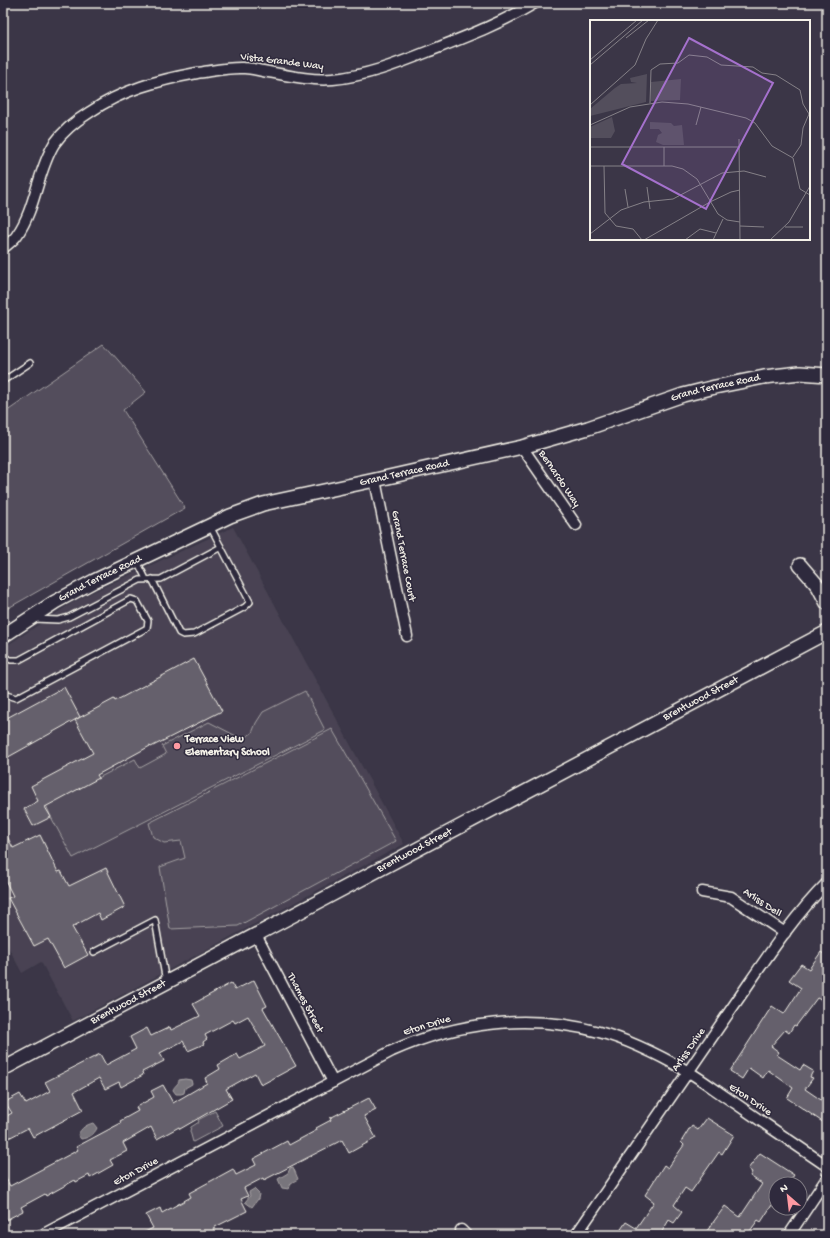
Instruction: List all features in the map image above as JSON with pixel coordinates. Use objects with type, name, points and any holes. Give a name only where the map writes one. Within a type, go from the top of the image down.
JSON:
[{"type":"street","name":"Vista Grande Way","points":[[3,248],[16,237],[28,216],[44,166],[54,144],[70,126],[89,112],[106,101],[125,92],[149,84],[182,76],[224,69],[245,68],[310,79],[331,80],[355,77],[398,63],[480,31],[509,18],[535,3]]},
{"type":"street","name":"Grand Terrace Road","points":[[3,636],[68,595],[137,560],[230,516],[262,504],[522,447],[615,419],[683,395],[715,386],[764,377],[800,373],[827,375]]},
{"type":"street","name":"Bernardo Way","points":[[522,447],[576,525]]},
{"type":"street","name":"Grand Terrace Court","points":[[375,480],[407,636]]},
{"type":"street","points":[[800,565],[818,586],[827,603]]},
{"type":"street","name":"Brentwood Street","points":[[3,1069],[827,632]]},
{"type":"street","name":"Arliss Drive","points":[[576,1235],[785,933],[810,900],[827,882]]},
{"type":"street","name":"Arliss Dell","points":[[702,892],[731,897],[785,933]]},
{"type":"street","name":"Thames Street","points":[[256,935],[333,1082]]},
{"type":"street","name":"Eton Drive","points":[[42,1235],[392,1051],[423,1038],[463,1028],[508,1021],[545,1022],[576,1026],[599,1032],[643,1048],[688,1072],[827,1166]]},
{"type":"street","points":[[789,1235],[827,1178]]},
{"type":"lane","points":[[3,381],[30,363]]},
{"type":"lane","points":[[152,579],[179,633],[183,635],[194,634],[245,607],[250,602],[209,526]]},
{"type":"lane","points":[[29,619],[63,619],[140,580],[161,578],[221,547]]},
{"type":"lane","points":[[137,560],[146,579]]},
{"type":"lane","points":[[3,657],[11,660],[19,660],[131,599],[137,601],[148,621],[147,628],[16,698],[3,694]]},
{"type":"lane","points":[[94,952],[155,920],[166,983]]},
{"type":"shaded area","points":[[104,344],[146,392],[123,410],[185,508],[3,611],[3,414]]},
{"type":"shaded area","name":"Terrace View Elementary School","points":[[233,527],[404,844],[73,1021],[41,962],[22,973],[3,937],[3,648],[72,603],[91,593]]},
{"type":"shaded area","points":[[305,691],[325,730],[73,858],[46,805],[135,759],[140,768],[166,754],[162,746],[209,722],[242,739],[252,733],[263,712]]},
{"type":"shaded area","points":[[332,729],[396,841],[238,926],[170,929],[160,867],[185,858],[181,841],[164,843],[153,837],[149,823]]},
{"type":"shaded area","points":[[179,1080],[191,1080],[192,1084],[185,1088],[184,1093],[176,1094],[173,1090]]},
{"type":"shaded area","points":[[215,1111],[223,1126],[193,1142],[190,1131],[191,1127],[199,1122],[198,1120]]},
{"type":"shaded area","points":[[93,1123],[97,1128],[94,1133],[81,1139],[78,1135],[81,1130]]},
{"type":"shaded area","points":[[293,1167],[298,1179],[291,1183],[289,1189],[282,1188],[278,1179],[288,1173],[290,1168]]},
{"type":"shaded area","points":[[254,1189],[259,1194],[258,1199],[252,1207],[245,1202],[250,1196],[249,1192]]},
{"type":"building","points":[[194,659],[222,711],[151,747],[150,746],[97,775],[99,778],[45,807],[51,817],[33,826],[24,809],[38,801],[31,786],[93,753],[75,720],[114,699],[115,701]]},
{"type":"building","points":[[64,687],[80,717],[3,760],[3,720]]},
{"type":"building","points":[[3,828],[13,848],[40,835],[58,872],[61,871],[69,886],[106,868],[125,907],[101,920],[98,913],[72,927],[88,955],[64,968],[48,939],[34,946],[8,898],[13,896],[3,876]]},
{"type":"building","points":[[821,952],[827,956],[827,990],[821,1000],[817,998],[789,1033],[785,1030],[771,1046],[779,1052],[777,1055],[800,1070],[803,1065],[813,1071],[810,1077],[813,1078],[805,1089],[827,1104],[827,1125],[787,1098],[793,1088],[768,1070],[763,1078],[749,1068],[742,1079],[730,1071],[772,1006],[784,1014],[801,988],[789,980],[801,964],[809,969]]},
{"type":"building","points":[[254,980],[267,1006],[263,1008],[296,1066],[261,1085],[255,1073],[226,1089],[232,1099],[180,1129],[179,1127],[157,1139],[151,1127],[123,1143],[127,1151],[110,1160],[113,1165],[90,1178],[89,1175],[76,1182],[75,1180],[46,1196],[45,1194],[21,1207],[23,1211],[6,1220],[3,1213],[3,1173],[10,1186],[78,1150],[76,1147],[121,1123],[120,1121],[138,1111],[136,1107],[154,1097],[151,1091],[163,1085],[173,1103],[207,1083],[205,1078],[220,1069],[218,1065],[237,1054],[240,1059],[265,1046],[248,1016],[235,1023],[233,1020],[205,1035],[207,1039],[203,1042],[204,1044],[188,1051],[183,1041],[160,1053],[164,1061],[142,1072],[143,1075],[121,1087],[119,1082],[105,1089],[99,1078],[74,1092],[83,1110],[33,1137],[28,1128],[3,1141],[3,1118],[12,1113],[5,1102],[20,1094],[26,1104],[50,1091],[45,1082],[100,1054],[106,1065],[136,1049],[130,1037],[147,1028],[151,1036],[170,1027],[171,1030],[200,1016],[193,1004],[231,983],[235,990]]},
{"type":"building","points":[[369,1098],[376,1110],[364,1116],[376,1138],[349,1153],[342,1140],[264,1180],[263,1178],[244,1188],[248,1196],[241,1199],[247,1211],[213,1228],[214,1230],[205,1235],[139,1235],[153,1228],[146,1215],[160,1208],[162,1213],[191,1197],[189,1193],[233,1169],[236,1175],[256,1165],[253,1159],[287,1141],[289,1145],[317,1130],[316,1128],[331,1120],[330,1118]]},
{"type":"building","points":[[707,1118],[734,1135],[722,1154],[719,1152],[691,1192],[685,1188],[674,1205],[682,1212],[674,1223],[669,1220],[660,1235],[617,1235],[626,1222],[636,1228],[654,1202],[645,1195],[664,1165],[668,1168],[684,1145],[681,1142],[689,1129],[692,1126],[698,1130]]},
{"type":"building","points":[[760,1153],[794,1175],[768,1176],[768,1211],[761,1222],[758,1220],[747,1235],[704,1235],[725,1206],[740,1217],[762,1184],[750,1176],[752,1172],[748,1169]]},
{"type":"place","name":"Terrace View Elementary School","points":[[177,746]]}]
